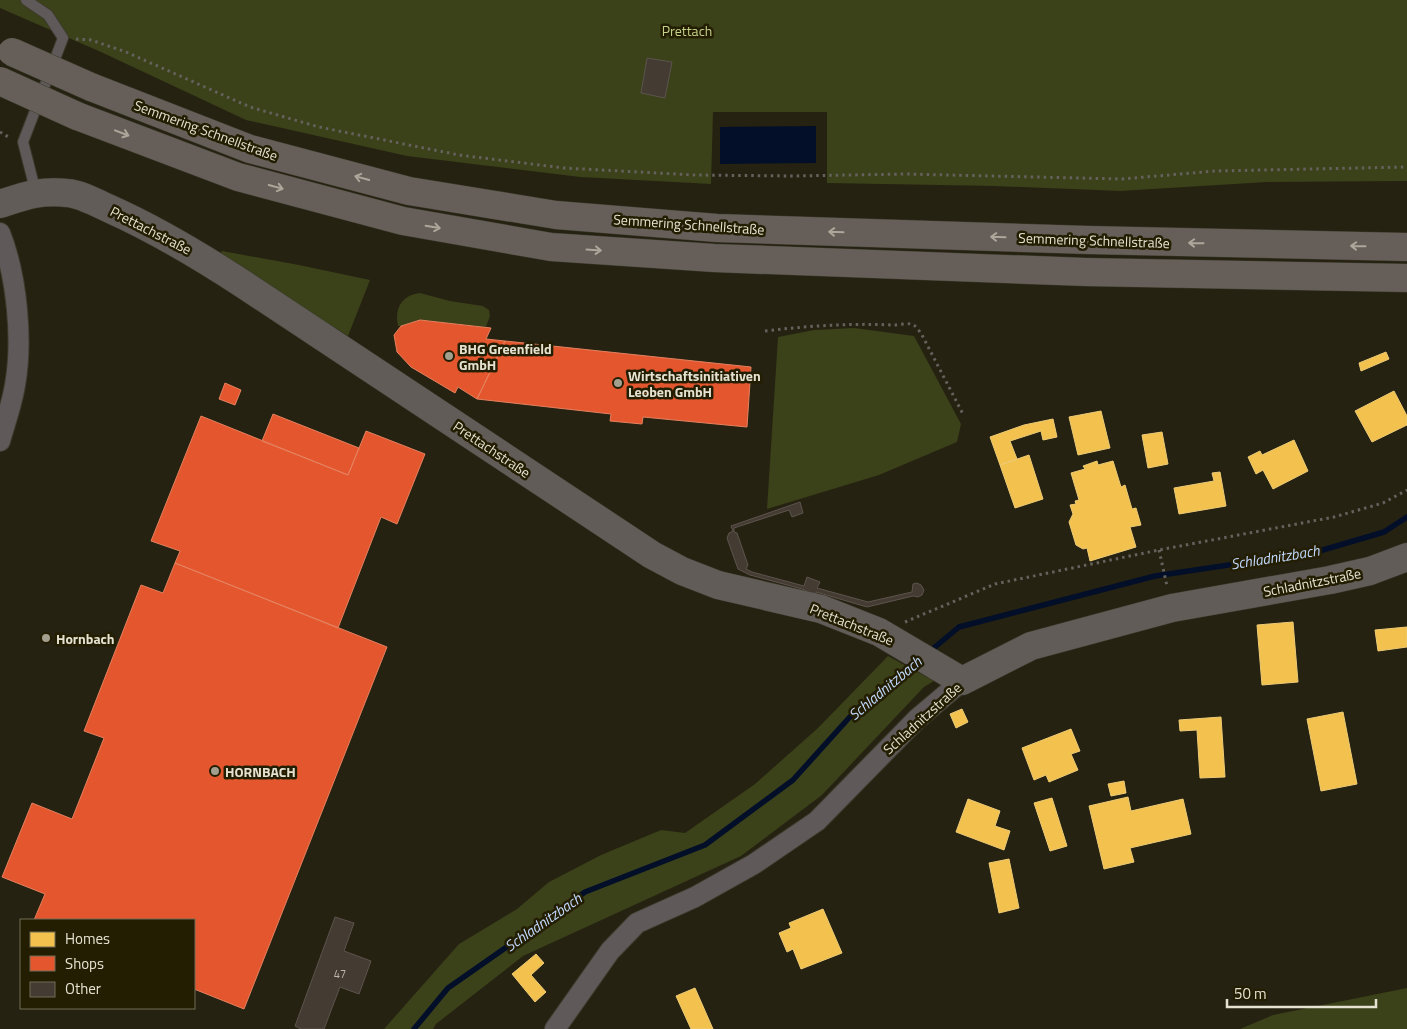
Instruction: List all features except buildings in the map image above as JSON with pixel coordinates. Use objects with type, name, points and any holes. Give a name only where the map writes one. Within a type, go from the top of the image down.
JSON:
[{"type":"highway","name":"Semmering Schnellstraße","points":[[6,48],[91,87],[250,149],[409,191],[556,215],[727,228],[1079,240],[1407,247]]},
{"type":"highway","points":[[0,81],[77,116],[238,177],[403,222],[551,247],[714,258],[1086,272],[1407,278]]},
{"type":"street","name":"Prettachstraße","points":[[0,204],[36,193],[69,193],[142,224],[194,252],[652,555],[718,585],[821,609],[891,638],[953,676]]},
{"type":"street","points":[[0,233],[5,246],[15,292],[19,339],[15,386],[0,441]]},
{"type":"street","name":"Schladnitzstraße","points":[[555,1029],[610,951],[637,923],[695,897],[754,864],[816,821],[917,719],[953,676],[1031,646],[1172,608],[1330,580],[1370,571],[1407,557]]},
{"type":"lane","points":[[26,0],[48,15],[63,38],[22,142],[36,193]]},
{"type":"path","points":[[63,38],[91,40],[126,52],[250,107],[319,126],[459,155],[564,168],[695,175],[906,174],[1122,179],[1215,171],[1407,167]]},
{"type":"path","points":[[765,331],[854,323],[915,325],[964,416]]},
{"type":"path","points":[[891,638],[995,584],[1159,550],[1334,517],[1383,503],[1407,490]]},
{"type":"path","points":[[1159,550],[1169,594]]},
{"type":"green space","name":"Prettach","points":[[0,0],[1407,0],[1407,181],[1267,182],[1120,191],[994,186],[827,183],[827,112],[713,112],[711,184],[580,177],[407,156],[246,120],[101,52],[0,8]]},
{"type":"green space","points":[[222,251],[370,280],[348,336],[219,255]]},
{"type":"green space","points":[[420,293],[450,301],[483,306],[489,310],[490,316],[486,327],[420,320],[398,326],[398,308],[408,296]]},
{"type":"green space","points":[[854,328],[914,336],[961,424],[957,442],[879,475],[767,509],[778,337],[814,330]]},
{"type":"green space","points":[[888,656],[934,681],[924,687],[822,795],[741,856],[523,956],[436,1024],[433,1029],[384,1029],[459,944],[517,909],[549,882],[601,855],[661,830],[685,833],[755,784],[818,728]]},
{"type":"green space","points":[[1407,988],[1407,1029],[1240,1029],[1273,1015]]},
{"type":"water","points":[[816,126],[816,163],[720,164],[720,127]]},
{"type":"waterway","name":"Schladnitzbach","points":[[929,652],[959,627],[1155,576],[1316,552],[1384,532],[1407,517]]},
{"type":"waterway","name":"Schladnitzbach","points":[[414,1029],[448,988],[585,892],[705,845],[793,780],[857,709],[915,662]]},
{"type":"place","name":"BHG Greenfield GmbH","points":[[449,356]]},
{"type":"place","name":"Wirtschaftsinitiativen Leoben GmbH","points":[[618,383]]},
{"type":"place","name":"Hornbach","points":[[46,638]]},
{"type":"place","name":"HORNBACH","points":[[215,771]]}]
